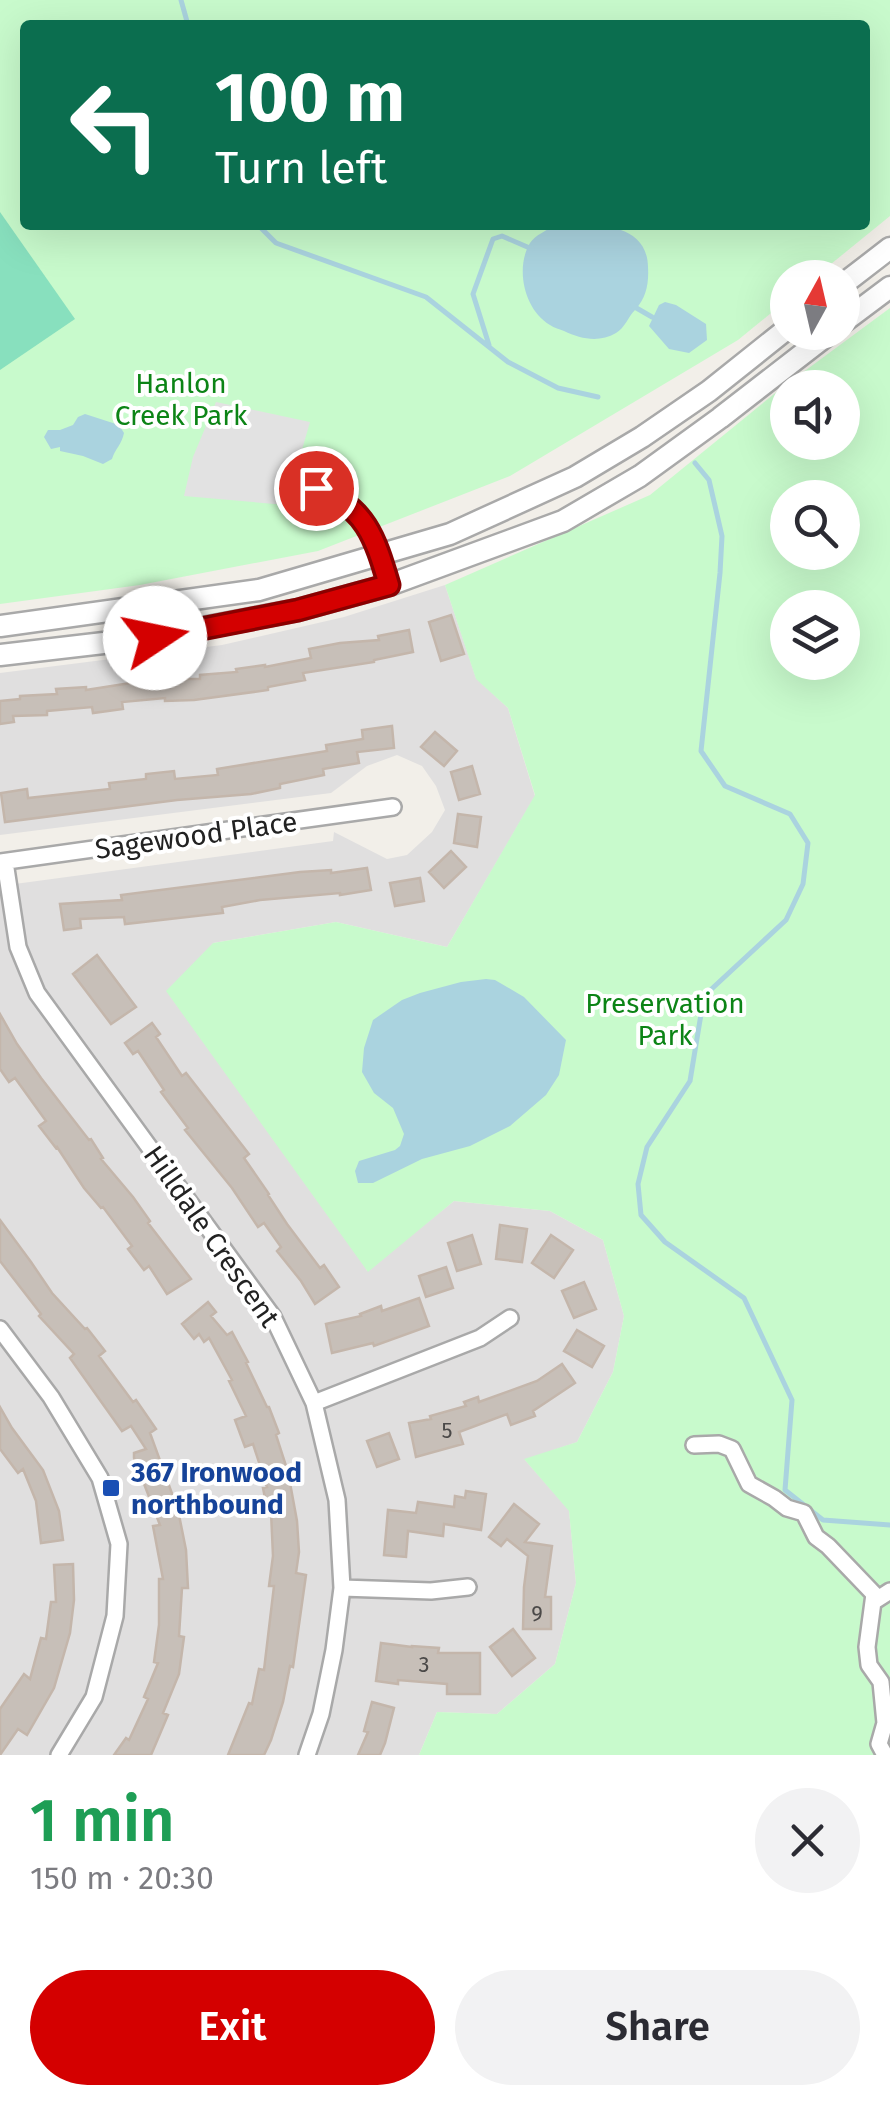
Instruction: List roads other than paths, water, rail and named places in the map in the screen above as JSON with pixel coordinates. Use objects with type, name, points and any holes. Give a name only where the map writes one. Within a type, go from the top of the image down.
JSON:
[{"type":"street","points":[[860,271],[890,248]]},
{"type":"street","points":[[860,309],[890,286]]},
{"type":"street","points":[[0,626],[259,590],[450,534],[575,477],[642,437],[770,342]]},
{"type":"street","points":[[0,655],[155,638],[298,610],[389,585],[562,521],[640,476],[807,350]]},
{"type":"street","name":"Sagewood Place","points":[[3,862],[393,807]]},
{"type":"street","name":"Hilldale Crescent","points":[[3,862],[18,947],[37,993],[273,1316],[314,1403],[338,1500],[342,1588],[322,1714],[306,1755]]},
{"type":"street","points":[[314,1403],[480,1338],[510,1318]]},
{"type":"street","points":[[0,1329],[51,1397],[100,1478],[118,1544],[116,1616],[94,1697],[59,1755]]},
{"type":"street","points":[[694,1445],[719,1444],[732,1449],[748,1484],[787,1508],[804,1513],[816,1538],[874,1594],[868,1665],[881,1682],[884,1723],[879,1744],[885,1755]]},
{"type":"street","points":[[342,1588],[431,1591],[468,1586]]},
{"type":"street","points":[[873,1602],[890,1591]]},
{"type":"lane","points":[[294,481],[338,496],[359,514],[389,585]]},
{"type":"water","points":[[546,230],[619,230],[638,240],[645,251],[647,285],[639,305],[616,333],[590,339],[552,326],[541,318],[528,299],[523,276],[525,253]]},
{"type":"water","points":[[665,302],[706,324],[707,340],[689,353],[669,349],[649,326],[659,305]]},
{"type":"water","points":[[85,414],[119,425],[124,433],[112,459],[103,464],[60,451],[60,447],[51,449],[44,437],[48,430],[73,425]]},
{"type":"water","points":[[486,979],[524,997],[566,1040],[559,1075],[546,1095],[510,1126],[470,1146],[422,1159],[373,1183],[358,1183],[355,1171],[359,1161],[395,1150],[404,1134],[393,1108],[374,1093],[362,1072],[364,1048],[373,1020],[420,993]]},
{"type":"waterway","points":[[181,0],[187,20]]},
{"type":"waterway","points":[[263,230],[276,243],[426,297],[508,362],[558,388],[598,397]]},
{"type":"waterway","points":[[489,345],[473,294],[493,239],[502,236],[532,249]]},
{"type":"waterway","points":[[633,306],[652,317]]},
{"type":"waterway","points":[[695,463],[709,480],[722,536],[701,751],[725,786],[790,814],[808,843],[803,884],[786,920],[704,996],[690,1081],[647,1147],[638,1184],[641,1215],[665,1242],[744,1298],[792,1400],[785,1490],[823,1520],[890,1525]]},
{"type":"place","name":"367 Ironwood northbound","points":[[111,1488]]},
{"type":"park label","name":"Hanlon Creek Park","points":[[181,399]]},
{"type":"park label","name":"Preservation Park","points":[[665,1019]]}]
